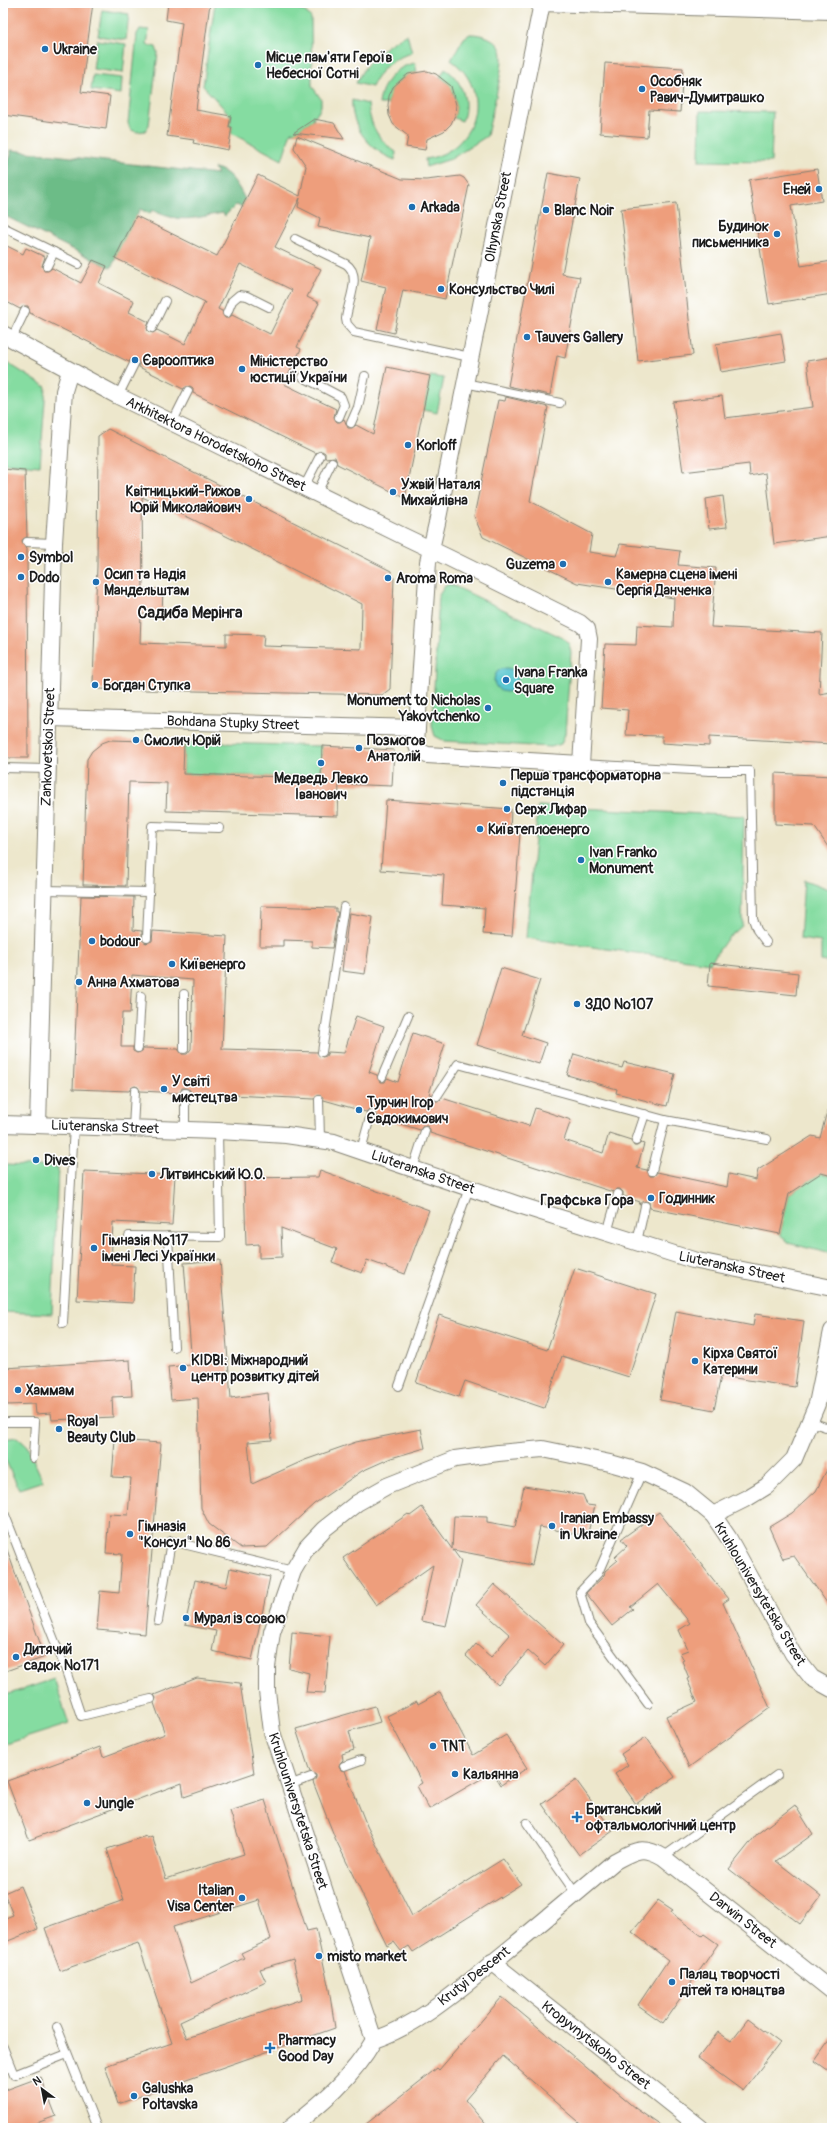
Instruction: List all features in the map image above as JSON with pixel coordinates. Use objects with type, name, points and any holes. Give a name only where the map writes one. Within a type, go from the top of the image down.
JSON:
[{"type":"street","points":[[541,3],[781,6],[832,11]]},
{"type":"street","name":"Olhynska Street","points":[[431,550],[541,3]]},
{"type":"street","name":"Arkhitektora Horodetskoho Street","points":[[7,336],[118,396],[431,550]]},
{"type":"street","name":"Zankovetskoi Street","points":[[38,1125],[54,543],[64,391],[70,371]]},
{"type":"street","points":[[431,550],[580,623],[587,629],[589,639],[581,764],[427,755],[419,752],[417,748],[417,728],[426,578],[431,550]]},
{"type":"street","name":"Bohdana Stupky Street","points":[[49,718],[417,728]]},
{"type":"street","name":"Liuteranska Street","points":[[3,1124],[218,1131],[286,1135],[320,1139],[361,1150],[469,1188],[694,1260],[832,1288]]},
{"type":"street","points":[[713,1515],[767,1486],[794,1459],[816,1404],[832,1331]]},
{"type":"street","name":"Kruhlouniversytetska Street","points":[[374,2040],[288,1785],[272,1732],[267,1691],[267,1667],[272,1632],[293,1572],[307,1547],[324,1529],[357,1503],[387,1486],[455,1459],[498,1453],[543,1450],[610,1463],[642,1472],[684,1492],[713,1515],[728,1537],[793,1654],[812,1678],[832,1689]]},
{"type":"street","name":"Krutyi Descent","points":[[374,2040],[398,2032],[417,2021],[614,1862],[630,1853],[642,1849],[658,1854]]},
{"type":"street","name":"Darwin Street","points":[[658,1854],[832,1991]]},
{"type":"street","name":"Kropyvnytskoho Street","points":[[492,1962],[701,2128]]},
{"type":"street","points":[[290,2128],[346,2080],[364,2057],[374,2040]]},
{"type":"street","points":[[295,2128],[305,2116]]},
{"type":"lane","points":[[3,227],[78,264]]},
{"type":"lane","points":[[295,239],[346,264],[352,270],[354,280],[346,319],[347,324],[354,332],[470,357]]},
{"type":"lane","points":[[48,266],[54,252]]},
{"type":"lane","points":[[227,313],[232,301],[239,295],[247,296],[268,306]]},
{"type":"lane","points":[[152,328],[165,301]]},
{"type":"lane","points":[[7,336],[25,311]]},
{"type":"lane","points":[[118,396],[134,364]]},
{"type":"lane","points":[[351,423],[358,407],[365,376]]},
{"type":"lane","points":[[303,377],[341,397],[344,405],[339,417]]},
{"type":"lane","points":[[465,383],[560,403]]},
{"type":"lane","points":[[172,423],[188,391]]},
{"type":"lane","points":[[310,490],[320,456]]},
{"type":"lane","points":[[310,490],[332,462]]},
{"type":"lane","points":[[27,542],[54,543]]},
{"type":"lane","points":[[581,764],[710,771],[750,771],[753,919],[757,930],[766,942]]},
{"type":"lane","points":[[3,768],[48,769]]},
{"type":"lane","points":[[147,938],[152,826],[219,828]]},
{"type":"lane","points":[[44,890],[149,892]]},
{"type":"lane","points":[[322,1052],[344,907]]},
{"type":"lane","points":[[184,994],[184,1049]]},
{"type":"lane","points":[[138,1048],[141,996]]},
{"type":"lane","points":[[382,1077],[408,1016]]},
{"type":"lane","points":[[437,1096],[458,1064],[665,1120],[767,1139]]},
{"type":"lane","points":[[133,1128],[135,1091]]},
{"type":"lane","points":[[185,1093],[185,1130]]},
{"type":"lane","points":[[319,1100],[320,1139]]},
{"type":"lane","points":[[361,1150],[371,1114]]},
{"type":"lane","points":[[636,1141],[645,1114]]},
{"type":"lane","points":[[652,1171],[665,1120]]},
{"type":"lane","points":[[63,1323],[74,1126]]},
{"type":"lane","points":[[129,1236],[220,1237],[218,1131]]},
{"type":"lane","points":[[413,1168],[425,1131]]},
{"type":"lane","points":[[399,1386],[469,1188]]},
{"type":"lane","points":[[607,1233],[618,1194]]},
{"type":"lane","points":[[637,1242],[644,1206]]},
{"type":"lane","points":[[168,1236],[174,1347]]},
{"type":"lane","points":[[3,1422],[35,1422],[33,1458]]},
{"type":"lane","points":[[810,1422],[832,1429]]},
{"type":"lane","points":[[642,1472],[598,1573],[580,1592],[589,1623],[648,1704]]},
{"type":"lane","points":[[3,1510],[64,1665],[82,1716],[151,1699]]},
{"type":"lane","points":[[158,1621],[171,1541],[293,1572]]},
{"type":"lane","points":[[344,1766],[361,1760]]},
{"type":"lane","points":[[658,1854],[777,1775]]},
{"type":"lane","points":[[288,1785],[312,1777]]},
{"type":"lane","points":[[527,1823],[576,1894]]},
{"type":"lane","points":[[57,2027],[97,2128]]},
{"type":"lane","points":[[3,2047],[14,2076],[67,2054]]},
{"type":"green space","points":[[215,3],[288,3],[307,13],[311,18],[312,86],[321,99],[321,106],[318,113],[313,117],[314,119],[299,129],[298,132],[291,132],[282,160],[231,133],[232,127],[229,127],[231,116],[203,86]]},
{"type":"green space","points":[[102,10],[129,14],[126,40],[98,36]]},
{"type":"green space","points":[[140,29],[149,30],[147,45],[156,47],[158,53],[149,125],[145,131],[136,132],[130,129],[128,123],[137,34]]},
{"type":"green space","points":[[407,34],[412,53],[393,61],[383,69],[372,87],[356,83],[360,74],[377,54],[391,43]]},
{"type":"green space","points":[[470,34],[479,35],[496,42],[501,50],[502,57],[500,79],[487,136],[451,159],[426,167],[425,159],[443,154],[457,145],[467,133],[473,118],[475,103],[472,87],[464,73],[451,60],[464,38]]},
{"type":"green space","points":[[97,40],[126,44],[123,73],[93,69]]},
{"type":"green space","points":[[415,63],[417,72],[406,76],[397,83],[391,92],[388,104],[379,104],[383,89],[390,77],[401,68]]},
{"type":"green space","points":[[445,69],[456,79],[463,92],[465,107],[462,121],[454,118],[456,106],[454,94],[445,80],[440,77]]},
{"type":"green space","points":[[93,75],[122,78],[121,94],[91,90]]},
{"type":"green space","points":[[352,100],[368,104],[373,125],[384,142],[396,152],[395,160],[378,151],[364,137],[354,120]]},
{"type":"green space","points":[[700,111],[773,112],[771,162],[699,161]]},
{"type":"green space","points":[[11,150],[217,174],[214,168],[220,169],[233,179],[245,199],[242,207],[236,205],[225,216],[223,213],[187,219],[171,217],[152,210],[150,214],[140,209],[111,268],[3,215],[3,174],[11,155]]},
{"type":"green space","points":[[3,360],[46,387],[40,466],[3,463]]},
{"type":"green space","points":[[430,376],[444,378],[437,413],[423,410]]},
{"type":"green space","points":[[450,584],[563,638],[569,644],[571,652],[565,734],[561,744],[551,747],[445,741],[435,736],[432,726],[439,595],[445,586]]},
{"type":"green space","points":[[184,742],[322,746],[321,778],[183,774]]},
{"type":"green space","points":[[538,806],[744,816],[742,926],[727,939],[710,963],[526,938]]},
{"type":"green space","points":[[804,880],[832,890],[832,963],[821,961],[821,942],[800,939]]},
{"type":"green space","points":[[3,1165],[58,1167],[52,1314],[3,1312]]},
{"type":"green space","points":[[821,1173],[832,1176],[832,1249],[828,1253],[788,1243],[780,1234],[789,1194]]},
{"type":"green space","points":[[17,1437],[27,1446],[43,1481],[19,1489],[3,1455],[3,1439]]},
{"type":"green space","points":[[54,1679],[69,1724],[3,1745],[3,1696]]},
{"type":"water","points":[[506,668],[515,671],[518,680],[515,689],[506,692],[497,689],[494,680],[497,671]]},
{"type":"building","name":"Ukraine","points":[[4,3],[93,3],[81,92],[110,96],[106,129],[3,115]]},
{"type":"building","points":[[168,3],[210,3],[196,110],[231,116],[229,127],[232,127],[228,150],[193,143],[194,140],[167,136],[182,23],[166,20]]},
{"type":"building","name":"Особняк Равич-Думитрашко","points":[[605,63],[683,68],[680,112],[649,110],[647,137],[600,133]]},
{"type":"building","points":[[427,71],[436,74],[451,86],[456,105],[455,115],[451,124],[444,131],[427,139],[425,150],[406,147],[408,136],[393,124],[389,115],[388,105],[389,96],[393,87],[408,74]]},
{"type":"building","points":[[314,119],[334,123],[344,139],[293,133]]},
{"type":"building","points":[[297,136],[402,179],[426,180],[460,176],[464,178],[469,185],[445,299],[403,290],[394,333],[377,329],[386,287],[361,281],[370,238],[318,227],[320,218],[298,207],[300,198],[275,247],[321,269],[307,297],[319,303],[297,347],[301,349],[284,384],[336,409],[334,417],[337,422],[344,419],[348,428],[352,428],[356,425],[373,434],[387,367],[430,376],[405,498],[337,464],[335,457],[325,458],[325,453],[322,451],[315,453],[193,393],[193,388],[190,386],[183,389],[139,367],[139,363],[136,359],[131,359],[129,362],[30,313],[28,306],[24,306],[20,309],[3,300],[3,244],[23,254],[26,248],[45,257],[42,266],[44,271],[48,271],[52,268],[81,283],[93,260],[107,266],[99,283],[134,301],[129,312],[149,322],[147,328],[148,331],[153,333],[157,330],[185,344],[205,302],[115,258],[136,216],[217,256],[258,175],[300,196],[306,166],[294,148]],"holes":[[[240,264],[292,290],[270,334],[232,315],[225,318],[222,311],[218,309]]]},
{"type":"building","name":"Будинок письменника","points":[[817,169],[822,201],[791,206],[801,266],[832,261],[832,294],[769,304],[749,180]]},
{"type":"building","points":[[548,173],[580,179],[562,274],[580,277],[565,358],[557,356],[550,395],[508,386]]},
{"type":"building","points":[[676,203],[693,355],[638,361],[621,209]]},
{"type":"building","points":[[781,333],[786,361],[721,372],[716,344]]},
{"type":"building","points":[[832,357],[832,536],[774,544],[766,473],[750,476],[749,464],[683,472],[673,402],[722,396],[725,418],[813,407],[807,361]]},
{"type":"building","points":[[506,397],[548,407],[530,501],[592,534],[589,552],[616,556],[620,544],[680,551],[678,565],[716,568],[711,627],[822,633],[819,694],[832,692],[832,744],[709,737],[709,746],[662,743],[662,736],[626,735],[628,710],[601,708],[605,644],[636,645],[637,625],[673,627],[674,598],[577,583],[483,537],[474,516],[498,400],[505,401]]},
{"type":"building","points":[[108,429],[391,571],[394,578],[390,689],[382,695],[98,689],[93,683],[97,566],[98,436]],"holes":[[[142,497],[190,518],[362,604],[361,649],[263,646],[264,635],[226,634],[226,646],[140,643],[141,614],[162,615],[163,589],[143,589]]]},
{"type":"building","points":[[3,469],[25,471],[27,537],[23,539],[22,542],[27,548],[28,758],[3,758]]},
{"type":"building","points":[[723,496],[727,527],[709,529],[706,499]]},
{"type":"building","points":[[110,740],[184,742],[183,774],[321,778],[322,746],[394,750],[392,786],[339,784],[338,816],[166,811],[167,783],[129,782],[126,886],[83,885],[87,759],[92,751],[102,743]]},
{"type":"building","points":[[775,773],[832,776],[832,853],[814,826],[775,824]]},
{"type":"building","points":[[386,800],[511,809],[510,833],[520,834],[512,936],[483,934],[485,908],[442,905],[444,875],[381,870]]},
{"type":"building","points":[[81,896],[134,897],[133,930],[142,931],[142,940],[146,943],[152,941],[153,931],[227,936],[222,1049],[317,1052],[322,1057],[326,1056],[328,1052],[344,1053],[356,1016],[384,1026],[369,1072],[377,1075],[380,1082],[385,1082],[387,1078],[398,1082],[413,1033],[445,1044],[429,1094],[432,1095],[434,1101],[439,1101],[442,1098],[529,1126],[535,1108],[571,1120],[564,1140],[603,1153],[609,1133],[631,1140],[634,1146],[641,1143],[644,1144],[637,1168],[647,1170],[650,1176],[654,1176],[657,1172],[727,1187],[729,1174],[756,1180],[758,1170],[812,1136],[820,1138],[827,1111],[832,1112],[832,1176],[821,1173],[789,1194],[780,1234],[650,1208],[649,1202],[646,1201],[639,1205],[640,1202],[623,1196],[623,1192],[620,1189],[616,1189],[613,1192],[430,1133],[430,1129],[427,1126],[423,1126],[420,1130],[376,1116],[373,1109],[369,1109],[366,1112],[324,1100],[319,1095],[314,1099],[190,1093],[190,1090],[185,1088],[182,1088],[180,1093],[140,1091],[138,1087],[135,1086],[129,1091],[73,1089]],"holes":[[[132,975],[193,980],[191,1049],[187,1054],[182,1054],[178,1049],[144,1048],[142,1051],[137,1053],[133,1051],[133,1047],[121,1047],[122,1013],[130,1013]]]},
{"type":"building","points":[[261,906],[336,908],[336,912],[338,912],[332,948],[312,947],[312,941],[283,940],[283,946],[260,946]]},
{"type":"building","points":[[349,913],[373,917],[365,974],[342,971]]},
{"type":"building","points":[[710,963],[798,973],[796,995],[708,986]]},
{"type":"building","points":[[501,968],[540,980],[522,1035],[546,1043],[539,1064],[477,1045]]},
{"type":"building","points":[[574,1054],[622,1068],[624,1062],[675,1074],[667,1106],[616,1093],[617,1089],[567,1075]]},
{"type":"building","points":[[320,1170],[429,1210],[405,1274],[367,1260],[362,1273],[332,1262],[337,1249],[281,1228],[282,1257],[259,1258],[259,1244],[246,1245],[244,1178],[318,1177]]},
{"type":"building","points":[[84,1171],[175,1175],[172,1225],[113,1222],[111,1265],[135,1266],[133,1303],[77,1300]]},
{"type":"building","points":[[220,1260],[231,1398],[268,1393],[272,1440],[248,1442],[252,1484],[305,1460],[356,1442],[421,1429],[425,1448],[391,1458],[362,1471],[314,1504],[267,1547],[241,1548],[209,1524],[201,1508],[198,1398],[171,1400],[168,1367],[192,1365],[184,1263]]},
{"type":"building","points":[[575,1268],[656,1294],[629,1377],[562,1356],[544,1408],[465,1381],[459,1397],[416,1383],[439,1315],[547,1350]]},
{"type":"building","points":[[676,1311],[753,1326],[755,1314],[804,1321],[795,1387],[721,1376],[714,1410],[660,1400]]},
{"type":"building","points":[[130,1360],[132,1396],[112,1397],[113,1417],[52,1420],[51,1413],[36,1414],[35,1404],[7,1405],[5,1368]]},
{"type":"building","name":"Гімназія \"Консул\" № 86","points":[[115,1440],[161,1443],[145,1634],[97,1630],[100,1591],[119,1593],[122,1554],[106,1553],[109,1514],[128,1515],[131,1478],[112,1477]]},
{"type":"building","points":[[832,1460],[832,1530],[828,1535],[832,1540],[832,1610],[794,1556],[783,1559],[769,1527],[792,1513],[816,1491]]},
{"type":"building","points":[[524,1486],[583,1495],[587,1505],[595,1506],[587,1536],[540,1527],[532,1565],[453,1550],[461,1561],[446,1626],[421,1621],[433,1565],[376,1605],[343,1558],[408,1514],[410,1516],[422,1507],[452,1549],[454,1516],[487,1517],[487,1522],[515,1527]]},
{"type":"building","points":[[659,1512],[729,1599],[723,1603],[770,1708],[689,1767],[666,1716],[697,1702],[687,1679],[689,1678],[682,1661],[684,1660],[680,1653],[688,1650],[679,1630],[690,1623],[658,1584],[630,1607],[633,1609],[612,1626],[586,1593],[604,1576],[605,1571],[618,1560],[615,1557],[627,1546],[621,1539]]},
{"type":"building","points":[[3,1544],[5,1544],[45,1657],[3,1672]]},
{"type":"building","points":[[230,1568],[270,1577],[252,1660],[212,1651],[216,1631],[185,1625],[195,1580],[226,1587]]},
{"type":"building","points":[[494,1584],[563,1645],[545,1666],[528,1651],[498,1685],[466,1656],[476,1644],[491,1657],[510,1635],[476,1605]]},
{"type":"building","points":[[292,1632],[330,1636],[325,1693],[306,1692],[309,1673],[289,1668]]},
{"type":"building","points":[[197,1678],[240,1683],[254,1773],[184,1797],[182,1783],[29,1840],[7,1781],[100,1747],[103,1757],[165,1734],[154,1703],[156,1698],[154,1695]]},
{"type":"building","points":[[440,1692],[473,1755],[506,1735],[527,1768],[501,1785],[493,1772],[429,1809],[417,1786],[422,1783],[387,1716],[417,1701],[418,1704]]},
{"type":"building","points":[[375,1706],[380,1722],[349,1731],[354,1750],[342,1754],[343,1760],[339,1767],[341,1770],[345,1771],[367,1826],[412,1916],[503,1859],[521,1884],[413,1952],[409,1946],[401,1951],[394,1942],[387,1946],[335,1838],[313,1782],[316,1775],[310,1772],[296,1729]]},
{"type":"building","points":[[646,1737],[675,1777],[636,1804],[615,1774],[628,1765],[621,1754]]},
{"type":"building","name":"Британський офтальмологічний центр","points":[[576,1780],[613,1831],[579,1855],[542,1804]]},
{"type":"building","points":[[265,1800],[307,1931],[316,1929],[329,1989],[335,2028],[118,2104],[105,2066],[172,2043],[138,1943],[60,1971],[45,1928],[124,1900],[107,1849],[146,1836],[147,1838],[152,1836],[166,1879],[244,1854],[230,1811]],"holes":[[[259,1900],[271,1939],[241,1953],[244,1958],[191,1983],[173,1927]],[[293,1959],[302,1999],[187,2038],[180,2022],[266,1982],[260,1969]]]},
{"type":"building","points":[[795,1805],[813,1834],[776,1861],[821,1896],[800,1924],[729,1869],[757,1834]]},
{"type":"building","points":[[20,1886],[38,1929],[3,1943],[3,1919],[13,1915],[4,1893]]},
{"type":"building","name":"Палац творчості дітей та юнацтва","points":[[658,1900],[673,1910],[671,1913],[702,1936],[704,1934],[718,1944],[663,2023],[638,2005],[668,1960],[632,1932]]},
{"type":"building","points":[[502,1997],[635,2108],[664,2128],[586,2128],[503,2056],[465,2100],[489,2128],[361,2128],[437,2068],[439,2070]]},
{"type":"building","points":[[748,2019],[780,2043],[743,2091],[698,2058],[718,2032],[731,2041]]},
{"type":"building","points":[[832,2037],[832,2073],[815,2061]]},
{"type":"building","points":[[41,2077],[56,2116],[23,2128],[3,2128],[3,2091]]},
{"type":"place","name":"Ukraine","points":[[45,49]]},
{"type":"place","name":"Місце пам'яти Героїв Небесної Сотні","points":[[258,65]]},
{"type":"place","name":"Особняк Равич-Думитрашко","points":[[642,89]]},
{"type":"place","name":"Еней","points":[[819,189]]},
{"type":"place","name":"Arkada","points":[[412,207]]},
{"type":"place","name":"Blanc Noir","points":[[546,210]]},
{"type":"place","name":"Будинок письменника","points":[[777,234]]},
{"type":"place","name":"Консульство Чилі","points":[[441,289]]},
{"type":"place","name":"Tauvers Gallery","points":[[527,337]]},
{"type":"place","name":"Єврооптика","points":[[135,360]]},
{"type":"place","name":"Міністерство юстиції України","points":[[242,369]]},
{"type":"place","name":"Korloff","points":[[408,445]]},
{"type":"place","name":"Ужвій Наталя Михайлівна","points":[[393,492]]},
{"type":"place","name":"Квітницький-Рижов Юрій Миколайович","points":[[249,499]]},
{"type":"place","name":"Symbol","points":[[21,557]]},
{"type":"place","name":"Guzema","points":[[563,564]]},
{"type":"place","name":"Dodo","points":[[21,577]]},
{"type":"place","name":"Aroma Roma","points":[[388,578]]},
{"type":"place","name":"Осип та Надія Мандельштам","points":[[96,582]]},
{"type":"place","name":"Камерна сцена імені Сергія Данченка","points":[[608,582]]},
{"type":"place","name":"Ivana Franka Square","points":[[506,680]]},
{"type":"place","name":"Богдан Ступка","points":[[95,685]]},
{"type":"place","name":"Monument to Nicholas Yakovtchenko","points":[[488,708]]},
{"type":"place","name":"Смолич Юрій","points":[[136,740]]},
{"type":"place","name":"Позмогов Анатолій","points":[[359,748]]},
{"type":"place","name":"Медведь Левко Іванович","points":[[321,763]]},
{"type":"place","name":"Перша трансформаторна підстанція","points":[[503,783]]},
{"type":"place","name":"Серж Лифар","points":[[507,809]]},
{"type":"place","name":"Київтеплоенерго","points":[[480,829]]},
{"type":"place","name":"Ivan Franko Monument","points":[[581,860]]},
{"type":"place","name":"bodour","points":[[92,941]]},
{"type":"place","name":"Київенерго","points":[[172,964]]},
{"type":"place","name":"Анна Ахматова","points":[[79,982]]},
{"type":"place","name":"ЗДО №107","points":[[577,1004]]},
{"type":"place","name":"У світі мистецтва","points":[[164,1089]]},
{"type":"place","name":"Турчин Ігор Євдокимович","points":[[359,1110]]},
{"type":"place","name":"Dives","points":[[36,1160]]},
{"type":"place","name":"Литвинський Ю.О.","points":[[152,1174]]},
{"type":"place","name":"Годинник","points":[[651,1198]]},
{"type":"place","name":"Гімназія №117 імені Лесі Українки","points":[[94,1248]]},
{"type":"place","name":"Кірха Святої Катерини","points":[[695,1361]]},
{"type":"place","name":"KIDBI: Міжнародний центр розвитку дітей","points":[[183,1368]]},
{"type":"place","name":"Хаммам","points":[[18,1390]]},
{"type":"place","name":"Royal Beauty Club","points":[[59,1429]]},
{"type":"place","name":"Iranian Embassy in Ukraine","points":[[552,1526]]},
{"type":"place","name":"Гімназія \"Консул\" № 86","points":[[130,1534]]},
{"type":"place","name":"Мурал із совою","points":[[186,1618]]},
{"type":"place","name":"Дитячий садок №171","points":[[16,1657]]},
{"type":"place","name":"TNT","points":[[433,1746]]},
{"type":"place","name":"Кальянна","points":[[455,1774]]},
{"type":"place","name":"Jungle","points":[[87,1803]]},
{"type":"place","name":"Британський офтальмологічний центр","points":[[577,1817]]},
{"type":"place","name":"Italian Visa Center","points":[[242,1898]]},
{"type":"place","name":"misto market","points":[[319,1956]]},
{"type":"place","name":"Палац творчості дітей та юнацтва","points":[[672,1982]]},
{"type":"place","name":"Pharmacy Good Day","points":[[270,2048]]},
{"type":"place","name":"Galushka Poltavska","points":[[134,2096]]},
{"type":"district","name":"Садиба Мерінга","points":[[190,613]]},
{"type":"district","name":"Графська Гора","points":[[587,1200]]}]
